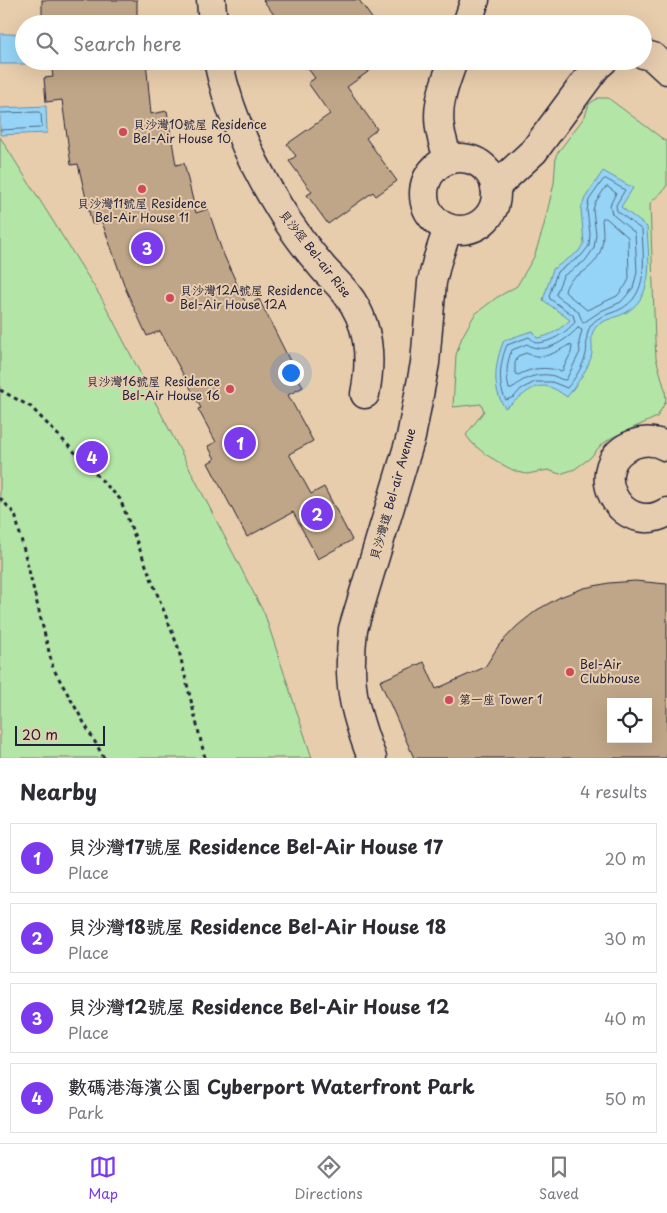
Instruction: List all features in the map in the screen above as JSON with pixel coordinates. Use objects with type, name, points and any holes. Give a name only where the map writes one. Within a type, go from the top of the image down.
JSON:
[{"type":"lane","points":[[211,0],[212,15]]},
{"type":"lane","points":[[470,15],[476,0]]},
{"type":"lane","points":[[652,57],[667,70]]},
{"type":"lane","name":"貝沙徑 Bel-air Rise","points":[[220,70],[232,113],[262,177],[280,209],[322,267],[347,294],[358,312],[370,353],[369,374],[365,394]]},
{"type":"lane","points":[[449,159],[439,128],[438,113],[450,70]]},
{"type":"lane","points":[[495,187],[534,151],[594,70]]},
{"type":"lane","points":[[449,159],[473,160],[483,166],[491,175],[495,187],[492,211],[483,221],[473,227],[460,230],[448,228],[430,214],[425,204],[426,182],[431,172],[439,164],[449,159]]},
{"type":"lane","name":"貝沙灣道 Bel-air Avenue","points":[[372,758],[355,709],[350,683],[350,656],[353,630],[411,437],[425,363],[432,282],[448,228]]},
{"type":"lane","points":[[667,447],[652,441],[639,442],[627,446],[611,466],[608,478],[610,491],[616,502],[625,511],[636,517],[649,518],[661,516],[667,512]]},
{"type":"path","points":[[0,390],[31,407],[120,499],[178,647],[205,758]]},
{"type":"path","points":[[0,498],[15,514],[53,668],[104,758]]},
{"type":"green space","points":[[598,98],[608,98],[667,142],[667,185],[650,203],[656,358],[665,390],[666,401],[657,417],[613,437],[601,445],[590,458],[575,469],[560,474],[548,470],[527,474],[517,472],[485,454],[466,435],[484,411],[481,404],[453,407],[456,355],[462,337],[475,314],[496,298],[517,286],[534,257],[554,183],[556,155],[585,116],[589,104]]},
{"type":"green space","points":[[0,137],[102,299],[265,615],[312,758],[0,758]]},
{"type":"water","points":[[0,34],[15,34],[15,64],[0,64]]},
{"type":"water","points":[[46,106],[47,133],[0,135],[0,108]]},
{"type":"water","points":[[603,171],[633,188],[621,207],[647,227],[649,262],[646,285],[642,295],[627,312],[602,322],[596,327],[593,333],[592,353],[589,364],[567,397],[557,390],[541,386],[528,391],[505,408],[496,383],[498,357],[504,340],[533,331],[537,338],[546,336],[570,320],[543,300],[553,269],[578,252],[584,243],[581,209],[585,198]]},
{"type":"building","points":[[42,0],[137,0],[137,15],[42,15]]},
{"type":"building","points":[[263,0],[359,0],[370,15],[274,15]]},
{"type":"building","points":[[52,70],[147,70],[151,114],[167,111],[176,165],[184,163],[196,213],[208,209],[222,251],[247,306],[259,299],[303,387],[288,395],[313,441],[289,454],[311,494],[324,487],[352,540],[318,559],[293,512],[247,537],[208,463],[215,459],[208,446],[216,442],[198,409],[201,408],[160,331],[147,336],[126,290],[102,222],[92,224],[78,164],[71,165],[62,100],[46,102],[44,78],[53,77]]},
{"type":"building","points":[[309,70],[371,70],[347,87],[377,129],[366,138],[397,181],[376,196],[373,192],[328,224],[307,195],[312,192],[289,161],[296,156],[287,144],[330,114],[308,83],[315,78]]},
{"type":"building","name":"Bel-Air Clubhouse","points":[[635,581],[667,584],[667,758],[414,758],[380,681],[424,662],[436,689],[485,667],[499,645],[517,626],[537,610],[560,597],[584,588],[609,583]]},
{"type":"place","name":"貝沙灣10號屋 Residence Bel-Air House 10","points":[[123,132]]},
{"type":"place","name":"貝沙灣11號屋 Residence Bel-Air House 11","points":[[142,189]]},
{"type":"place","name":"貝沙灣12號屋 Residence Bel-Air House 12","points":[[147,248]]},
{"type":"place","name":"貝沙灣12A號屋 Residence Bel-Air House 12A","points":[[170,298]]},
{"type":"place","name":"貝沙灣16號屋 Residence Bel-Air House 16","points":[[230,389]]},
{"type":"place","name":"貝沙灣17號屋 Residence Bel-Air House 17","points":[[240,443]]},
{"type":"place","name":"數碼港海濱公園 Cyberport Waterfront Park","points":[[92,457]]},
{"type":"place","name":"貝沙灣18號屋 Residence Bel-Air House 18","points":[[317,514]]},
{"type":"place","name":"Bel-Air Clubhouse","points":[[570,672]]},
{"type":"place","name":"第一座 Tower 1","points":[[449,700]]}]
